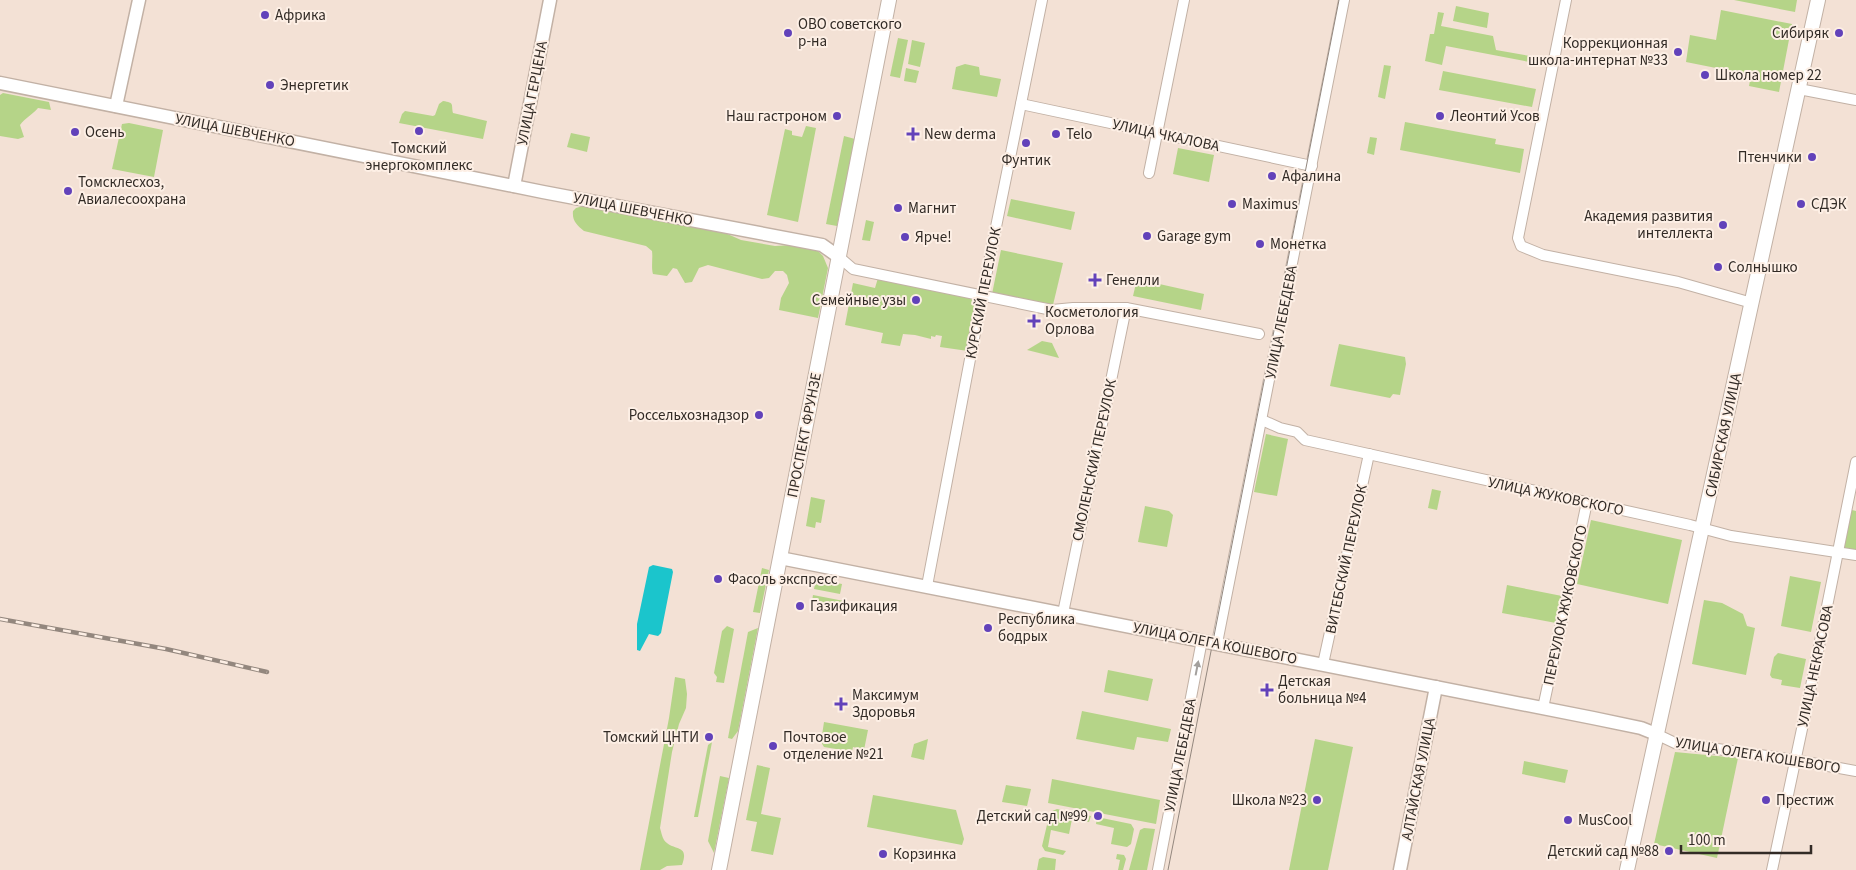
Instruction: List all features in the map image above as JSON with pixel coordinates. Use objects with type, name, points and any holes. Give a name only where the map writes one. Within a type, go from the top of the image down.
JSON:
[{"type":"main road","name":"ПРОСПЕКТ ФРУНЗЕ","points":[[719,870],[889,0]]},
{"type":"main road","name":"СИБИРСКАЯ УЛИЦА","points":[[1627,870],[1818,0]]},
{"type":"street","points":[[116,106],[139,0]]},
{"type":"street","name":"УЛИЦА ГЕРЦЕНА","points":[[514,186],[550,0]]},
{"type":"street","name":"КУРСКИЙ ПЕРЕУЛОК","points":[[927,586],[982,296],[1042,0]]},
{"type":"street","points":[[1149,173],[1184,0]]},
{"type":"street","name":"УЛИЦА ЛЕБЕДЕВА","points":[[1217,643],[1344,0]]},
{"type":"street","points":[[1566,0],[1518,238],[1521,246],[1543,255],[1678,282],[1752,303]]},
{"type":"street","name":"УЛИЦА ШЕВЧЕНКО","points":[[0,83],[514,186],[822,245],[853,269],[1052,310],[1126,308],[1259,334]]},
{"type":"street","points":[[1799,89],[1856,100]]},
{"type":"street","name":"УЛИЦА ЧКАЛОВА","points":[[1021,104],[1312,166]]},
{"type":"street","name":"СМОЛЕНСКИЙ ПЕРЕУЛОК","points":[[1063,613],[1126,308]]},
{"type":"street","name":"УЛИЦА ЖУКОВСКОГО","points":[[1262,420],[1280,428],[1297,432],[1305,440],[1731,536],[1856,555]]},
{"type":"street","name":"ВИТЕБСКИЙ ПЕРЕУЛОК","points":[[1323,664],[1369,454]]},
{"type":"street","name":"УЛИЦА НЕКРАСОВА","points":[[1772,870],[1856,462]]},
{"type":"street","name":"ПЕРЕУЛОК ЖУКОВСКОГО","points":[[1543,708],[1586,502]]},
{"type":"street","name":"УЛИЦА ОЛЕГА КОШЕВОГО","points":[[780,558],[1641,728],[1675,742],[1856,771]]},
{"type":"street","name":"УЛИЦА ЛЕБЕДЕВА","points":[[1158,870],[1202,640]]},
{"type":"street","name":"АЛТАЙСКАЯ УЛИЦА","points":[[1400,870],[1436,688]]},
{"type":"green space","points":[[1734,0],[1797,0],[1795,12]]},
{"type":"green space","points":[[1456,6],[1489,13],[1487,28],[1453,21]]},
{"type":"green space","points":[[1721,10],[1792,24],[1779,92],[1749,86],[1751,75],[1686,62],[1690,35],[1716,40]]},
{"type":"green space","points":[[1438,12],[1444,13],[1441,26],[1493,36],[1496,50],[1541,58],[1540,64],[1446,46],[1442,65],[1425,61],[1430,34],[1434,34]]},
{"type":"green space","points":[[898,38],[908,40],[900,78],[890,76]]},
{"type":"green space","points":[[912,40],[925,43],[920,67],[908,64]]},
{"type":"green space","points":[[965,64],[979,67],[980,75],[1001,79],[997,97],[952,89],[956,67]]},
{"type":"green space","points":[[1384,65],[1391,66],[1385,99],[1378,97]]},
{"type":"green space","points":[[906,68],[919,71],[916,83],[904,81]]},
{"type":"green space","points":[[1443,71],[1536,89],[1532,107],[1439,90]]},
{"type":"green space","points":[[3,93],[49,102],[51,110],[38,108],[24,120],[20,125],[24,137],[18,139],[0,136],[0,95]]},
{"type":"green space","points":[[443,101],[451,103],[453,113],[487,121],[483,139],[399,123],[405,111],[435,115],[439,104]]},
{"type":"green space","points":[[1405,122],[1496,139],[1495,144],[1524,149],[1520,173],[1400,150]]},
{"type":"green space","points":[[129,123],[163,130],[154,177],[112,169],[122,124]]},
{"type":"green space","points":[[806,126],[816,128],[798,222],[767,215],[785,129],[792,131],[792,135],[802,137]]},
{"type":"green space","points":[[571,133],[590,137],[587,152],[567,147]]},
{"type":"green space","points":[[844,136],[855,139],[837,226],[826,224]]},
{"type":"green space","points":[[1370,137],[1377,138],[1374,155],[1367,153]]},
{"type":"green space","points":[[1178,148],[1214,155],[1209,182],[1173,174]]},
{"type":"green space","points":[[1011,199],[1075,212],[1071,230],[1007,216]]},
{"type":"green space","points":[[583,206],[723,232],[741,240],[775,246],[792,245],[817,250],[823,256],[828,268],[818,318],[779,310],[781,298],[789,283],[787,275],[783,271],[775,271],[769,278],[762,279],[708,265],[699,268],[692,282],[685,283],[677,269],[673,268],[667,276],[653,274],[652,251],[646,246],[584,231],[579,227],[574,220],[573,211]]},
{"type":"green space","points":[[866,220],[874,222],[870,241],[862,240]]},
{"type":"green space","points":[[1001,250],[1063,263],[1053,305],[992,294]]},
{"type":"green space","points":[[878,278],[974,299],[976,304],[968,351],[940,347],[942,336],[936,335],[935,337],[931,336],[931,339],[903,334],[900,346],[881,343],[883,333],[845,325],[853,283],[875,288]]},
{"type":"green space","points":[[1137,279],[1204,294],[1201,310],[1133,296]]},
{"type":"green space","points":[[1042,341],[1052,343],[1059,358],[1027,350]]},
{"type":"green space","points":[[1339,344],[1405,357],[1406,364],[1400,395],[1393,394],[1390,398],[1330,386]]},
{"type":"green space","points":[[1266,434],[1288,439],[1277,496],[1254,492]]},
{"type":"green space","points":[[1432,489],[1441,491],[1437,510],[1428,508]]},
{"type":"green space","points":[[811,497],[825,500],[821,523],[816,522],[815,528],[806,526]]},
{"type":"green space","points":[[1145,506],[1169,511],[1173,515],[1167,547],[1138,542]]},
{"type":"green space","points":[[1848,509],[1856,511],[1856,552],[1843,550]]},
{"type":"green space","points":[[1591,520],[1682,540],[1668,604],[1577,584]]},
{"type":"green space","points":[[762,568],[769,570],[760,613],[753,612]]},
{"type":"green space","points":[[1790,576],[1821,582],[1811,632],[1781,626]]},
{"type":"green space","points":[[816,579],[842,584],[840,594],[814,589]]},
{"type":"green space","points":[[1507,585],[1562,596],[1556,623],[1502,613]]},
{"type":"green space","points":[[813,595],[844,601],[843,607],[812,601]]},
{"type":"green space","points":[[1704,600],[1722,603],[1743,614],[1747,626],[1755,628],[1746,675],[1692,664]]},
{"type":"green space","points":[[727,626],[734,629],[724,683],[716,682],[717,677],[714,673],[722,631]]},
{"type":"green space","points":[[758,628],[738,731],[732,739],[728,738],[748,632]]},
{"type":"green space","points":[[1778,653],[1806,659],[1800,688],[1781,685],[1782,680],[1772,678],[1770,675],[1774,657]]},
{"type":"green space","points":[[1108,670],[1153,679],[1148,701],[1104,692]]},
{"type":"green space","points":[[675,677],[685,679],[686,708],[679,724],[672,752],[660,828],[664,840],[682,851],[684,858],[682,865],[667,866],[660,870],[640,870],[669,718]]},
{"type":"green space","points":[[1082,711],[1171,729],[1168,742],[1137,737],[1134,750],[1076,739]]},
{"type":"green space","points":[[824,722],[868,730],[864,750],[853,747],[851,756],[848,756],[848,751],[824,747],[821,742]]},
{"type":"green space","points":[[928,739],[924,760],[911,757],[914,744]]},
{"type":"green space","points":[[1315,739],[1353,747],[1328,870],[1289,870]]},
{"type":"green space","points":[[712,742],[698,817],[694,817],[708,745]]},
{"type":"green space","points":[[1675,752],[1738,758],[1717,858],[1654,844]]},
{"type":"green space","points":[[1524,761],[1568,770],[1565,783],[1522,774]]},
{"type":"green space","points":[[757,765],[770,768],[761,814],[781,818],[773,855],[751,851],[757,822],[746,820]]},
{"type":"green space","points":[[720,776],[729,778],[714,853],[708,841]]},
{"type":"green space","points":[[1052,779],[1160,800],[1156,824],[1048,803]]},
{"type":"green space","points":[[1006,785],[1031,789],[1027,806],[1002,802]]},
{"type":"green space","points":[[873,795],[956,810],[964,839],[962,845],[867,827]]},
{"type":"green space","points":[[1057,809],[1091,816],[1089,822],[1072,819],[1069,834],[1051,830],[1048,847],[1066,851],[1063,855],[1045,851],[1042,846],[1050,812]]},
{"type":"green space","points":[[1097,817],[1131,824],[1134,829],[1131,844],[1127,847],[1111,844],[1114,828],[1096,824]]},
{"type":"green space","points":[[1144,828],[1155,829],[1147,870],[1129,870],[1140,830]]},
{"type":"green space","points":[[1117,854],[1124,855],[1126,859],[1123,870],[1118,870],[1120,860],[1116,859]]},
{"type":"green space","points":[[1043,857],[1056,859],[1055,870],[1037,870],[1039,859]]},
{"type":"water","points":[[653,565],[672,569],[673,572],[661,633],[658,636],[649,634],[640,651],[637,650],[637,624],[649,567]]},
{"type":"tram line","points":[[1168,870],[1339,0]]},
{"type":"railway","points":[[0,619],[166,649],[267,672]]},
{"type":"place","name":"Африка","points":[[265,15]]},
{"type":"place","name":"ОВО советского р-на","points":[[788,33]]},
{"type":"place","name":"Сибиряк","points":[[1839,33]]},
{"type":"place","name":"Коррекционная школа-интернат №33","points":[[1678,52]]},
{"type":"place","name":"Школа номер 22","points":[[1705,75]]},
{"type":"place","name":"Энергетик","points":[[270,85]]},
{"type":"place","name":"Наш гастроном","points":[[837,116]]},
{"type":"place","name":"Леонтий Усов","points":[[1440,116]]},
{"type":"place","name":"Томский энергокомплекс","points":[[419,131]]},
{"type":"place","name":"Осень","points":[[75,132]]},
{"type":"place","name":"New derma","points":[[913,134]]},
{"type":"place","name":"Telo","points":[[1056,134]]},
{"type":"place","name":"Фунтик","points":[[1026,143]]},
{"type":"place","name":"Птенчики","points":[[1812,157]]},
{"type":"place","name":"Афалина","points":[[1272,176]]},
{"type":"place","name":"Томсклесхоз, Авиалесоохрана","points":[[68,191]]},
{"type":"place","name":"Maximus","points":[[1232,204]]},
{"type":"place","name":"СДЭК","points":[[1801,204]]},
{"type":"place","name":"Магнит","points":[[898,208]]},
{"type":"place","name":"Академия развития интеллекта","points":[[1723,225]]},
{"type":"place","name":"Garage gym","points":[[1147,236]]},
{"type":"place","name":"Ярче!","points":[[905,237]]},
{"type":"place","name":"Монетка","points":[[1260,244]]},
{"type":"place","name":"Солнышко","points":[[1718,267]]},
{"type":"place","name":"Генелли","points":[[1095,280]]},
{"type":"place","name":"Семейные узы","points":[[916,300]]},
{"type":"place","name":"Косметология Орлова","points":[[1034,321]]},
{"type":"place","name":"Россельхознадзор","points":[[759,415]]},
{"type":"place","name":"Фасоль экспресс","points":[[718,579]]},
{"type":"place","name":"Газификация","points":[[800,606]]},
{"type":"place","name":"Республика бодрых","points":[[988,628]]},
{"type":"place","name":"Детская больница №4","points":[[1267,690]]},
{"type":"place","name":"Максимум Здоровья","points":[[841,704]]},
{"type":"place","name":"Томский ЦНТИ","points":[[709,737]]},
{"type":"place","name":"Почтовое отделение №21","points":[[773,746]]},
{"type":"place","name":"Школа №23","points":[[1317,800]]},
{"type":"place","name":"Престиж","points":[[1766,800]]},
{"type":"place","name":"Детский сад №99","points":[[1098,816]]},
{"type":"place","name":"MusCool","points":[[1568,820]]},
{"type":"place","name":"Детский сад №88","points":[[1669,851]]},
{"type":"place","name":"Корзинка","points":[[883,854]]}]
